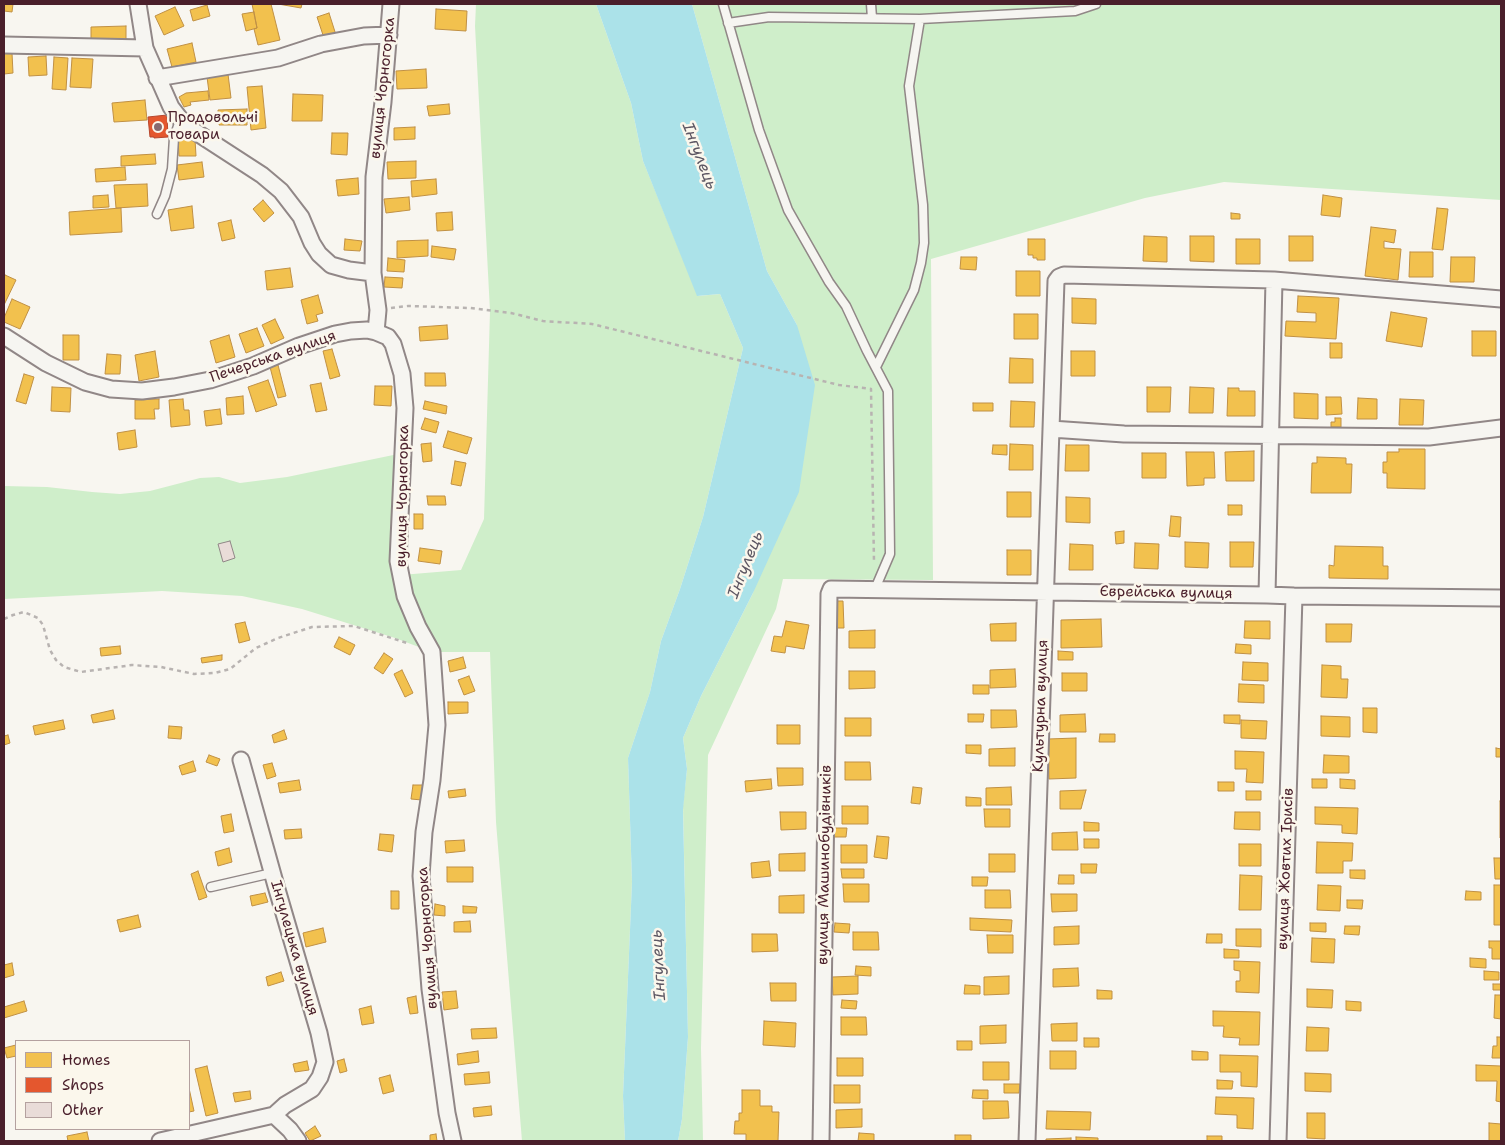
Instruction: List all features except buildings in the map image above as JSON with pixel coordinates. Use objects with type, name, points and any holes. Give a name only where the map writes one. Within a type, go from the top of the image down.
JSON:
[{"type":"street","points":[[138,4],[144,48],[171,107],[184,126],[262,175],[281,191],[301,217],[319,254],[331,265],[349,270],[373,272]]},
{"type":"street","name":"вулиця Чорногорка","points":[[391,4],[383,102],[374,177],[373,272],[378,310],[376,332],[388,337],[393,344],[402,374],[405,408],[398,561],[405,596],[418,627],[432,652],[437,725],[432,780],[424,832],[421,876],[430,989],[452,1141]]},
{"type":"street","points":[[158,78],[278,58],[321,44],[364,36],[388,35]]},
{"type":"street","points":[[4,45],[144,48]]},
{"type":"street","name":"Культурна вулиця","points":[[1026,1141],[1056,282],[1059,277],[1064,275],[1274,280]]},
{"type":"street","points":[[1267,595],[1274,280],[1501,299]]},
{"type":"street","name":"Печерська вулиця","points":[[4,336],[46,363],[84,382],[111,389],[142,391],[210,380],[253,366],[299,346],[336,334],[367,330],[376,332]]},
{"type":"street","points":[[1051,429],[1124,434],[1429,437],[1501,428]]},
{"type":"street","name":"Єврейська вулиця","points":[[832,588],[1501,598]]},
{"type":"street","name":"вулиця Машинобудівників","points":[[821,1141],[829,594],[832,588]]},
{"type":"street","name":"вулиця Жовтих Ірисів","points":[[1278,1141],[1294,596]]},
{"type":"street","name":"Інгулецька вулиця","points":[[241,760],[319,1033],[325,1062],[320,1077],[312,1089],[285,1105],[274,1115]]},
{"type":"street","points":[[160,1141],[274,1115],[290,1130],[298,1141]]},
{"type":"lane","points":[[724,4],[759,130],[788,210],[846,306],[888,390],[890,554],[875,589]]},
{"type":"lane","points":[[871,4],[872,18]]},
{"type":"lane","points":[[728,22],[769,17],[920,18],[1076,11],[1096,4]]},
{"type":"lane","points":[[876,367],[914,290],[924,243],[923,205],[909,86],[920,18]]},
{"type":"lane","points":[[157,214],[165,196],[172,169],[174,138],[180,120]]},
{"type":"lane","points":[[211,887],[272,873]]},
{"type":"path","points":[[378,310],[408,306],[470,308],[511,313],[543,321],[566,324],[592,324],[839,385],[871,389],[875,589]]},
{"type":"path","points":[[4,619],[24,612],[38,618],[43,625],[50,650],[56,660],[64,667],[81,672],[132,665],[162,667],[194,674],[216,673],[230,669],[256,648],[312,626],[354,626],[395,638],[432,652]]},
{"type":"green space","points":[[476,4],[596,4],[631,103],[643,161],[698,296],[720,294],[743,348],[703,517],[661,641],[650,692],[628,758],[632,882],[623,1096],[625,1141],[522,1141],[496,822],[490,652],[432,652],[395,638],[302,609],[242,596],[162,591],[4,599],[4,486],[47,487],[120,494],[150,491],[200,478],[219,477],[240,483],[287,477],[403,453],[401,575],[461,570],[484,519],[490,311],[475,26]]},
{"type":"green space","points":[[692,4],[1501,4],[1501,200],[1224,182],[1145,198],[931,259],[933,580],[783,579],[776,609],[708,755],[701,1048],[703,1141],[678,1141],[682,1119],[688,1037],[683,806],[687,769],[683,738],[701,696],[753,593],[797,325],[767,271]]},
{"type":"water","name":"Інгулець","points":[[596,4],[692,4],[767,271],[797,325],[815,385],[799,492],[753,593],[701,696],[683,738],[687,769],[683,810],[688,1037],[682,1119],[678,1141],[625,1141],[623,1096],[632,882],[628,758],[650,692],[661,641],[703,517],[743,348],[720,294],[697,296],[643,161],[631,103]]},
{"type":"place","name":"Продовольчі товари","points":[[158,127]]}]
